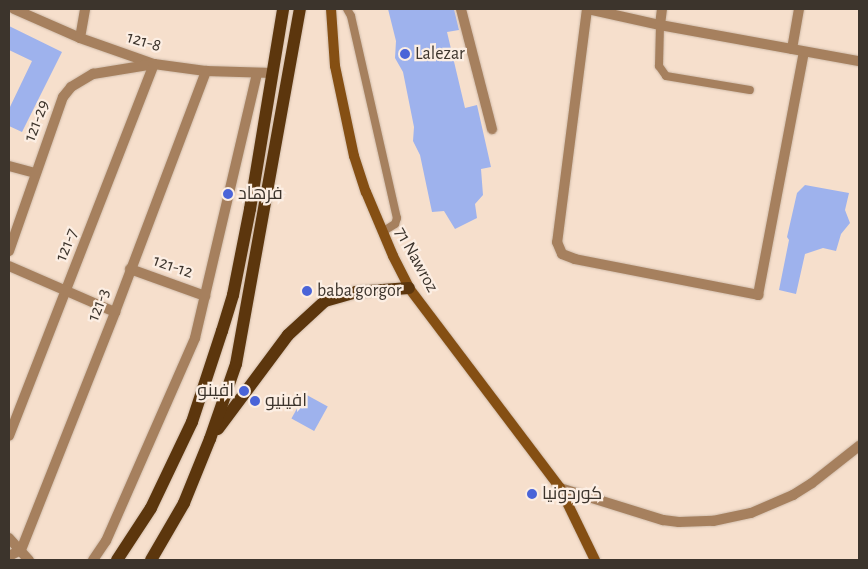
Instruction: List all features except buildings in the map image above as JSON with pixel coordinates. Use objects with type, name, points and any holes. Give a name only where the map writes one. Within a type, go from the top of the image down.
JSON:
[{"type":"main road","points":[[117,560],[151,508],[192,422],[233,295],[283,9]]},
{"type":"main road","points":[[151,560],[184,503],[210,439],[236,364],[300,9]]},
{"type":"main road","name":"71 Nawroz","points":[[331,9],[335,66],[344,113],[366,192],[382,232],[409,288],[560,488],[595,560]]},
{"type":"main road","points":[[210,439],[288,334],[325,301],[356,292],[409,288]]},
{"type":"street","name":"121-8","points":[[14,9],[80,38],[154,64],[206,71],[273,73]]},
{"type":"street","points":[[80,38],[85,9]]},
{"type":"street","points":[[461,9],[492,129]]},
{"type":"street","points":[[804,52],[758,295],[604,265],[562,254],[557,242],[588,9],[660,25],[859,61]]},
{"type":"street","points":[[660,25],[662,9]]},
{"type":"street","points":[[792,49],[798,9]]},
{"type":"street","name":"121-29","points":[[9,251],[58,108],[71,87],[80,80],[105,70],[154,64]]},
{"type":"street","name":"121-7","points":[[9,436],[154,64]]},
{"type":"street","name":"121-3","points":[[21,550],[115,312],[206,71]]},
{"type":"street","points":[[93,560],[106,541],[191,346],[205,296],[257,73]]},
{"type":"street","points":[[9,166],[35,173]]},
{"type":"street","points":[[9,266],[115,312]]},
{"type":"street","name":"121-12","points":[[130,269],[205,296]]},
{"type":"street","points":[[560,488],[663,520],[678,522],[713,521],[751,513],[792,495],[812,483],[859,446]]},
{"type":"street","points":[[9,538],[29,560]]},
{"type":"street","points":[[9,556],[21,550]]},
{"type":"lane","points":[[347,9],[352,16],[397,218],[395,224],[382,232]]},
{"type":"lane","points":[[660,25],[659,66],[666,76],[750,90]]},
{"type":"place","name":"Lalezar","points":[[405,54]]},
{"type":"place","name":"فرهاد","points":[[228,194]]},
{"type":"place","name":"baba gorgor","points":[[307,291]]},
{"type":"place","name":"افينو","points":[[244,391]]},
{"type":"place","name":"افينيو","points":[[255,401]]},
{"type":"place","name":"كوردونيا","points":[[532,494]]}]
